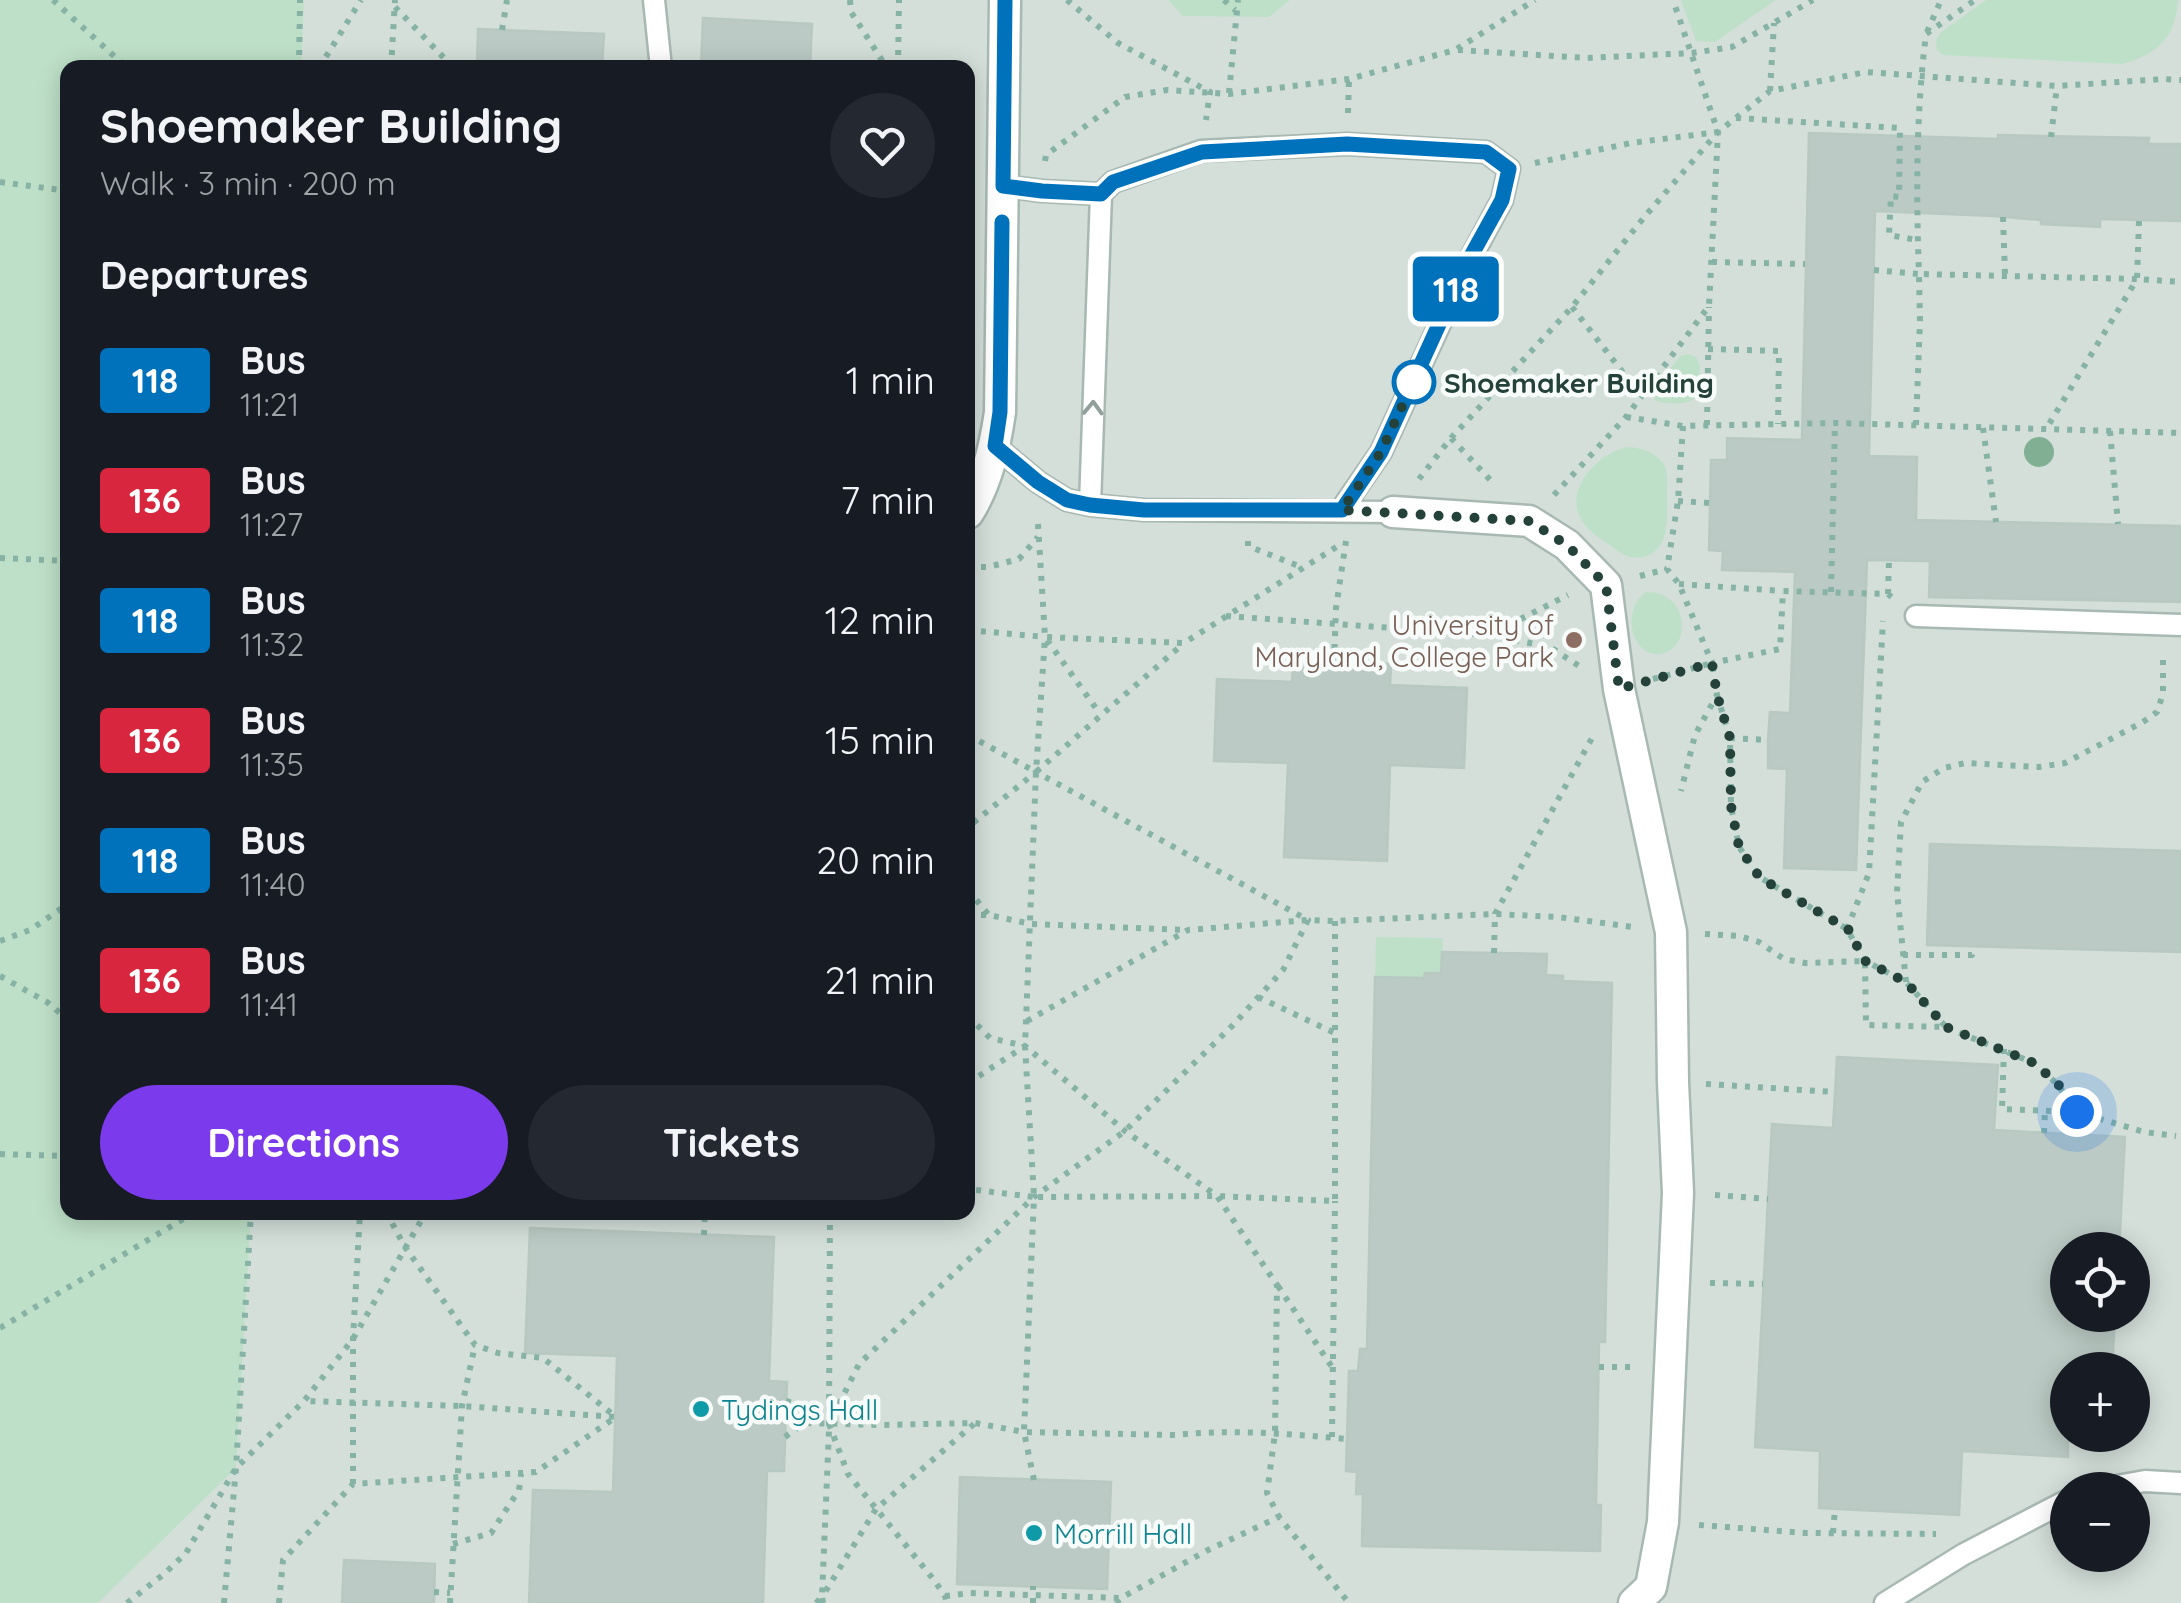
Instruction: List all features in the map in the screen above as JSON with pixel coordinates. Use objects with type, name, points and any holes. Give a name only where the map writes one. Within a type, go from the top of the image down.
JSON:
[{"type":"street","points":[[975,498],[995,446],[1000,412],[1005,0]]},
{"type":"street","points":[[1393,512],[1529,521],[1567,545],[1606,585],[1619,689],[1671,932],[1678,1193],[1662,1522],[1651,1588],[1634,1603]]},
{"type":"lane","points":[[654,0],[660,60]]},
{"type":"lane","points":[[1090,505],[1101,194],[1113,182],[1202,152],[1347,144],[1486,152],[1509,169],[1502,200],[1466,265],[1381,452],[1342,510]]},
{"type":"lane","points":[[1003,186],[1101,194]]},
{"type":"lane","points":[[995,446],[1038,482],[1067,500],[1090,505],[1144,510],[1393,512]]},
{"type":"lane","points":[[1916,616],[2172,625]]},
{"type":"lane","points":[[2150,1481],[2181,1483]]},
{"type":"lane","points":[[1885,1603],[1964,1554],[2050,1509]]},
{"type":"path","points":[[53,0],[118,60]]},
{"type":"path","points":[[299,60],[300,0]]},
{"type":"path","points":[[324,60],[362,0]]},
{"type":"path","points":[[502,30],[507,0]]},
{"type":"path","points":[[850,0],[851,12],[882,60]]},
{"type":"path","points":[[898,60],[899,0]]},
{"type":"path","points":[[1068,0],[1118,43],[1210,92]]},
{"type":"path","points":[[1224,0],[1236,11]]},
{"type":"path","points":[[1229,94],[1238,0]]},
{"type":"path","points":[[1046,155],[1124,97],[1167,90],[1229,94],[1348,79],[1455,50],[1535,0]]},
{"type":"path","points":[[1673,0],[1718,132],[1707,425]]},
{"type":"path","points":[[1455,50],[1586,58],[1692,53],[1732,47],[1813,0]]},
{"type":"path","points":[[1916,425],[1920,77],[1926,34],[1941,0]]},
{"type":"path","points":[[1926,34],[1975,0]]},
{"type":"path","points":[[392,60],[395,4]]},
{"type":"path","points":[[395,4],[446,60]]},
{"type":"path","points":[[1770,91],[1774,23]]},
{"type":"path","points":[[975,821],[1184,643],[1393,512],[1451,438],[1572,307],[1718,132],[1770,91],[1866,72],[2057,86],[2181,80]]},
{"type":"path","points":[[2050,137],[2057,86]]},
{"type":"path","points":[[1736,118],[1900,128],[1898,197],[1891,196],[1889,236],[1918,240]]},
{"type":"path","points":[[1509,169],[1631,142],[1718,132]]},
{"type":"path","points":[[0,182],[60,190]]},
{"type":"path","points":[[2004,216],[2004,275]]},
{"type":"path","points":[[2046,429],[2137,279],[2139,221]]},
{"type":"path","points":[[1712,262],[1806,264]]},
{"type":"path","points":[[1874,270],[2181,282]]},
{"type":"path","points":[[1529,521],[1626,417],[1709,306]]},
{"type":"path","points":[[1572,307],[1642,396]]},
{"type":"path","points":[[1708,349],[1779,351],[1778,424]]},
{"type":"path","points":[[1626,417],[1682,426],[1835,423],[2181,433]]},
{"type":"path","points":[[1830,592],[1835,423]]},
{"type":"path","points":[[1682,426],[1678,502],[1667,568],[1678,584],[1712,663],[1730,738],[1731,806],[1739,847],[1760,878],[1848,929],[1865,961],[1866,1025],[1946,1027],[2004,1049],[2034,1063],[2058,1084],[2077,1112]]},
{"type":"path","points":[[1983,428],[1996,522]]},
{"type":"path","points":[[2110,431],[2118,524]]},
{"type":"path","points":[[1678,502],[1710,502]]},
{"type":"path","points":[[1034,1480],[1024,1432],[1034,1197],[1026,1046],[1045,637],[1038,524]]},
{"type":"path","points":[[975,567],[1018,559],[1038,537]]},
{"type":"path","points":[[1334,662],[1336,608],[1346,541]]},
{"type":"path","points":[[0,558],[60,561]]},
{"type":"path","points":[[1848,929],[1870,873],[1882,632],[1890,560]]},
{"type":"path","points":[[1678,584],[1888,594],[1916,616]]},
{"type":"path","points":[[1494,953],[1495,914],[1619,689],[1712,663],[1780,650],[1783,591]]},
{"type":"path","points":[[1489,635],[1566,596]]},
{"type":"path","points":[[1224,616],[1489,635],[1550,647],[1575,662]]},
{"type":"path","points":[[1906,982],[1898,892],[1901,822],[1922,782],[1944,768],[1965,763],[2040,767],[2065,763],[2143,722],[2157,712],[2172,625]]},
{"type":"path","points":[[975,631],[1184,643]]},
{"type":"path","points":[[1045,637],[1100,714]]},
{"type":"path","points":[[1647,825],[1678,806],[1695,735],[1717,695]]},
{"type":"path","points":[[975,738],[1308,920]]},
{"type":"path","points":[[1730,738],[1768,740]]},
{"type":"path","points":[[975,899],[988,915]]},
{"type":"path","points":[[0,942],[30,930],[60,909]]},
{"type":"path","points":[[975,916],[1031,924],[1188,930],[1308,920],[1495,914],[1558,917],[1671,932]]},
{"type":"path","points":[[1279,1517],[1208,1550],[1118,1600],[1033,1600],[970,1593],[946,1599],[848,1474],[829,1424],[859,1364],[1034,1197],[1125,1131],[1283,970],[1308,920]]},
{"type":"path","points":[[1332,1437],[1336,922]]},
{"type":"path","points":[[1028,1022],[1188,930]]},
{"type":"path","points":[[1739,936],[1758,942],[1784,959],[1865,961],[1906,982],[1946,1027]]},
{"type":"path","points":[[1903,955],[1972,955],[1973,946]]},
{"type":"path","points":[[0,976],[60,1013]]},
{"type":"path","points":[[1258,997],[1337,1034]]},
{"type":"path","points":[[975,1023],[990,1038],[1026,1046],[1125,1131],[1217,1196],[1333,1370]]},
{"type":"path","points":[[975,1079],[1026,1046]]},
{"type":"path","points":[[2004,1049],[2002,1109],[2077,1112],[2144,1132],[2176,1136]]},
{"type":"path","points":[[1710,1084],[1835,1092]]},
{"type":"path","points":[[2044,1132],[2045,1111]]},
{"type":"path","points":[[0,1154],[60,1156]]},
{"type":"path","points":[[975,1190],[1034,1197],[1217,1196],[1335,1201]]},
{"type":"path","points":[[1678,1193],[1768,1198]]},
{"type":"path","points":[[0,1328],[182,1220]]},
{"type":"path","points":[[224,1603],[251,1220]]},
{"type":"path","points":[[353,1484],[353,1339],[360,1220]]},
{"type":"path","points":[[390,1220],[405,1247],[475,1344],[498,1354],[543,1358],[616,1418]]},
{"type":"path","points":[[127,1603],[186,1553],[236,1468],[304,1401],[353,1339],[421,1220]]},
{"type":"path","points":[[704,1235],[705,1220]]},
{"type":"path","points":[[820,1601],[829,1424],[830,1220]]},
{"type":"path","points":[[1674,1282],[1763,1284]]},
{"type":"path","points":[[1277,1285],[1275,1433],[1267,1493],[1279,1517],[1348,1603]]},
{"type":"path","points":[[450,1603],[462,1406],[475,1344]]},
{"type":"path","points":[[304,1401],[462,1406],[616,1418]]},
{"type":"path","points":[[786,1401],[800,1404],[804,1423]]},
{"type":"path","points":[[279,1603],[283,1560],[353,1484],[536,1472],[616,1418]]},
{"type":"path","points":[[785,1437],[804,1423],[975,1423],[1024,1432],[1275,1433],[1347,1439]]},
{"type":"path","points":[[820,1601],[876,1509],[975,1423]]},
{"type":"path","points":[[453,1544],[491,1533],[519,1490],[521,1474]]},
{"type":"path","points":[[1833,1533],[1835,1509]]},
{"type":"path","points":[[1739,1529],[1922,1534]]},
{"type":"path","points":[[1033,1586],[1033,1600]]},
{"type":"path","points":[[434,1592],[450,1593]]},
{"type":"path","points":[[970,1593],[982,1603]]},
{"type":"shaded area","name":"University of Maryland, College Park","points":[[0,0],[2181,0],[2181,1603],[0,1603]]},
{"type":"green space","points":[[0,0],[304,0],[301,60],[60,60],[60,1220],[251,1220],[236,1468],[98,1603],[0,1603]]},
{"type":"green space","points":[[1168,0],[1290,0],[1269,17],[1183,16]]},
{"type":"green space","points":[[1681,0],[1776,0],[1715,42],[1696,41]]},
{"type":"green space","points":[[1986,0],[2178,0],[2169,34],[2155,50],[2122,64],[1943,55],[1937,50],[1940,33]]},
{"type":"green space","points":[[1680,356],[1696,357],[1700,366],[1697,397],[1682,403],[1655,401],[1653,392]]},
{"type":"green space","points":[[1629,447],[1656,456],[1667,474],[1664,538],[1655,551],[1642,557],[1624,554],[1599,538],[1585,525],[1577,509],[1580,485],[1587,474],[1606,456]]},
{"type":"green space","points":[[1646,592],[1671,600],[1682,620],[1678,642],[1661,654],[1643,649],[1633,632],[1633,610]]},
{"type":"green space","points":[[1376,937],[1443,938],[1441,973],[1425,973],[1424,978],[1375,977]]},
{"type":"building","points":[[703,18],[812,24],[810,60],[701,60]]},
{"type":"building","points":[[478,29],[604,34],[602,60],[477,60]]},
{"type":"building","points":[[1809,133],[1998,139],[1998,135],[2149,138],[2148,144],[2181,144],[2181,221],[2100,219],[2100,227],[2041,224],[2041,220],[1994,216],[1875,211],[1869,456],[1917,457],[1916,520],[2181,526],[2181,602],[1929,597],[1930,561],[1867,560],[1856,870],[1784,868],[1787,769],[1768,768],[1768,740],[1770,712],[1790,713],[1795,572],[1722,570],[1723,551],[1709,550],[1711,460],[1727,460],[1727,438],[1802,440]]},
{"type":"building","points":[[1293,661],[1391,664],[1390,685],[1467,688],[1464,768],[1390,765],[1387,861],[1284,857],[1288,763],[1214,761],[1217,679],[1292,682]]},
{"type":"building","points":[[1930,844],[2181,851],[2181,952],[1927,945]]},
{"type":"building","points":[[1442,952],[1547,954],[1546,975],[1563,976],[1563,981],[1612,983],[1605,1342],[1599,1342],[1596,1505],[1601,1505],[1600,1551],[1362,1546],[1363,1494],[1356,1494],[1357,1472],[1346,1471],[1349,1371],[1358,1371],[1360,1349],[1367,1349],[1375,977],[1424,978],[1425,973],[1441,973]]},
{"type":"building","points":[[1837,1057],[1998,1065],[1994,1130],[2125,1137],[2120,1232],[2050,1232],[2050,1332],[2114,1332],[2113,1352],[2050,1352],[2050,1452],[2068,1452],[2068,1457],[1962,1451],[1959,1515],[1819,1508],[1820,1451],[1755,1447],[1772,1124],[1833,1128]]},
{"type":"building","name":"Tydings Hall","points":[[530,1228],[774,1237],[769,1381],[787,1382],[784,1471],[767,1471],[763,1603],[529,1603],[533,1490],[613,1492],[617,1356],[525,1353]]},
{"type":"building","name":"Morrill Hall","points":[[960,1477],[1111,1482],[1107,1589],[957,1584]]},
{"type":"building","points":[[344,1560],[435,1564],[434,1603],[342,1603]]},
{"type":"bus line","name":"118","points":[[1002,222],[1000,412],[995,446],[1038,482],[1067,500],[1090,505],[1144,510],[1342,510],[1381,452],[1466,265],[1502,200],[1509,169],[1486,152],[1347,144],[1202,152],[1113,182],[1101,194],[1003,186],[1005,0]]},
{"type":"place","name":"Shoemaker Building","points":[[1414,382]]},
{"type":"place","name":"University of Maryland, College Park","points":[[1574,640]]},
{"type":"place","name":"Tydings Hall","points":[[701,1409]]},
{"type":"place","name":"Morrill Hall","points":[[1034,1533]]},
{"type":"route","points":[[1414,382],[1419,370],[1381,452],[1342,510],[1529,521],[1567,545],[1606,585],[1619,689],[1712,663],[1730,738],[1731,806],[1739,847],[1760,878],[1848,929],[1865,961],[1906,982],[1946,1027],[2034,1063],[2058,1084],[2077,1112]]}]
